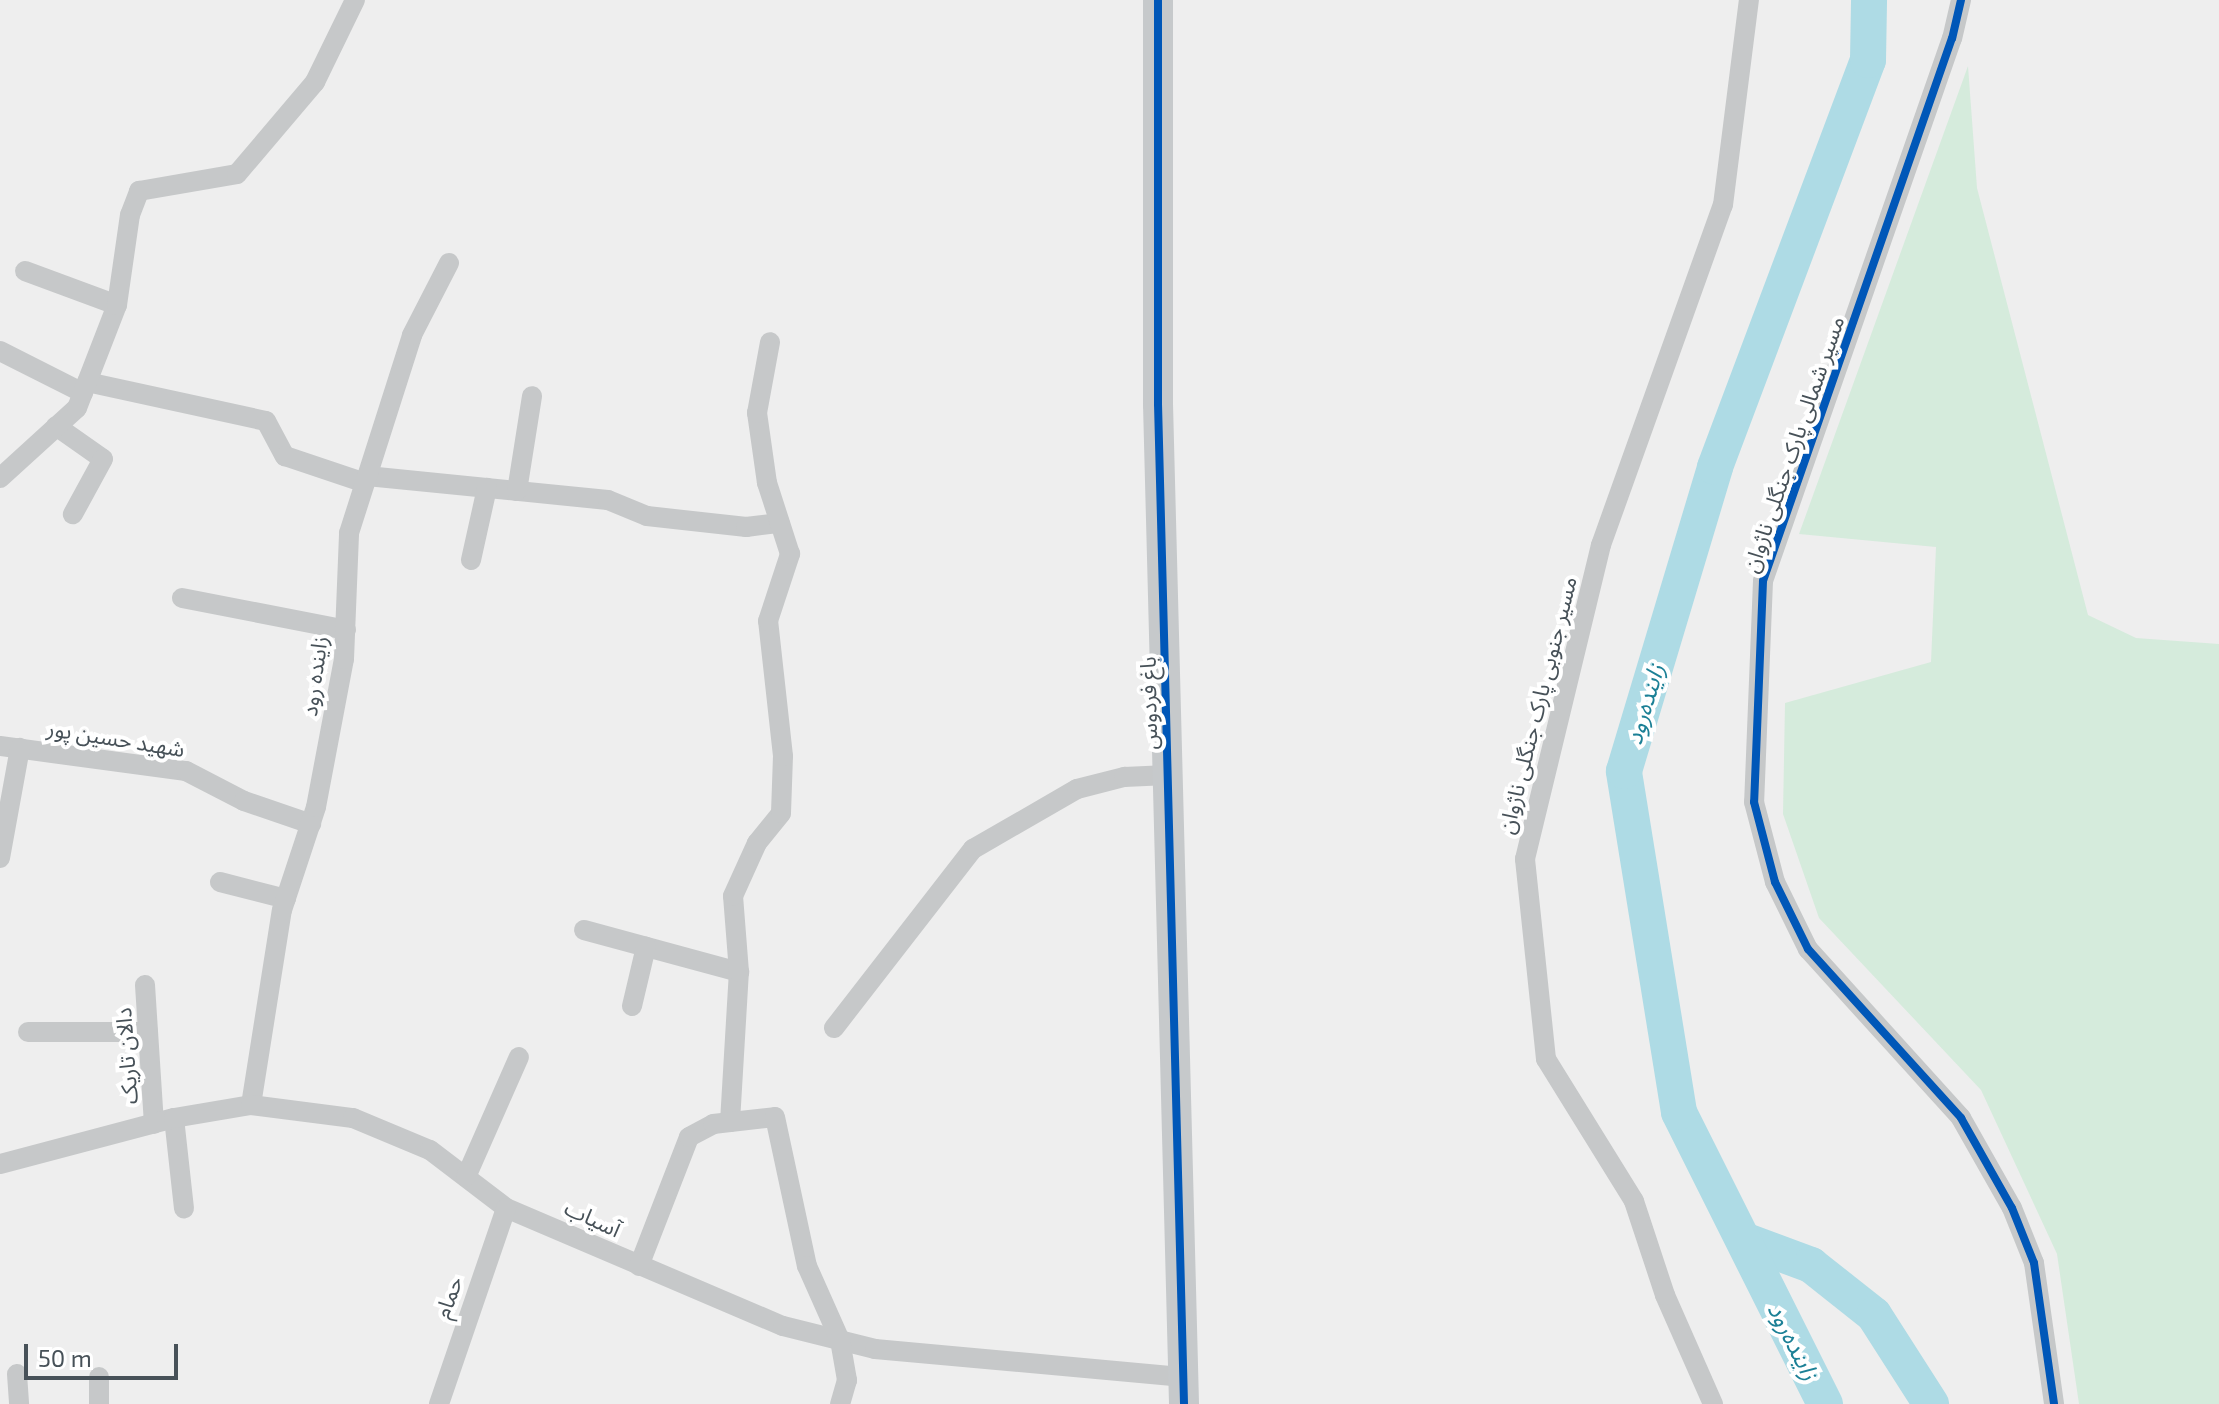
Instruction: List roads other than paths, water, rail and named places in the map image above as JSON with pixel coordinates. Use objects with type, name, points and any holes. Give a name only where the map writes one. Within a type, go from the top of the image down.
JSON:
[{"type":"street","points":[[0,478],[77,408],[117,305],[130,215],[139,191],[237,174],[315,82],[355,0]]},
{"type":"street","name":"باغ فردوس","points":[[1158,0],[1158,404],[1184,1390]]},
{"type":"street","name":"مسیر جنوبی پارک جنگلی ناژوان","points":[[1713,1404],[1665,1295],[1634,1201],[1546,1059],[1525,859],[1601,545],[1723,205],[1749,0]]},
{"type":"street","name":"مسیر شمالی پارک جنگلی ناژوان","points":[[1961,0],[1763,581],[1754,802],[1775,882],[1808,949],[1961,1118],[2012,1208],[2034,1263],[2054,1404]]},
{"type":"street","name":"زاینده رود","points":[[251,1105],[286,899],[311,824],[346,630],[349,533],[412,335],[449,263]]},
{"type":"street","points":[[25,271],[117,305]]},
{"type":"street","points":[[730,1122],[739,972],[733,896],[757,843],[781,813],[783,756],[768,621],[790,554],[767,483],[757,413],[770,342]]},
{"type":"street","points":[[0,351],[85,388],[266,421],[285,456],[366,479],[608,500],[647,516],[746,527],[780,523]]},
{"type":"street","points":[[517,491],[532,396]]},
{"type":"street","points":[[56,426],[103,459],[73,514]]},
{"type":"street","points":[[471,560],[487,488]]},
{"type":"street","points":[[182,598],[346,630]]},
{"type":"street","points":[[0,858],[10,747]]},
{"type":"street","name":"شهید حسین پور","points":[[10,747],[186,771],[244,801],[311,824]]},
{"type":"street","points":[[834,1028],[973,849],[1077,789],[1114,779],[1168,775]]},
{"type":"street","points":[[220,882],[286,899]]},
{"type":"street","points":[[584,930],[739,972]]},
{"type":"street","points":[[632,1006],[646,947]]},
{"type":"street","name":"دالان تاریک","points":[[145,985],[148,1032],[184,1208]]},
{"type":"street","points":[[28,1032],[148,1032]]},
{"type":"street","points":[[466,1177],[519,1057]]},
{"type":"street","name":"آسیاب","points":[[0,1164],[164,1121],[251,1105],[353,1118],[430,1150],[506,1208],[576,1234],[639,1266],[783,1326],[875,1349],[1184,1390]]},
{"type":"street","points":[[639,1266],[689,1137],[713,1124],[775,1117],[807,1266],[840,1340],[847,1380],[840,1404]]},
{"type":"street","name":"حمام","points":[[439,1404],[506,1208]]},
{"type":"street","points":[[17,1374],[19,1404]]},
{"type":"street","points":[[99,1377],[99,1404]]},
{"type":"waterway","name":"زاینده‌رود","points":[[1825,1404],[1679,1112],[1624,771],[1715,467],[1868,60],[1869,0]]},
{"type":"waterway","points":[[1744,1240],[1811,1265],[1874,1315],[1931,1404]]}]
